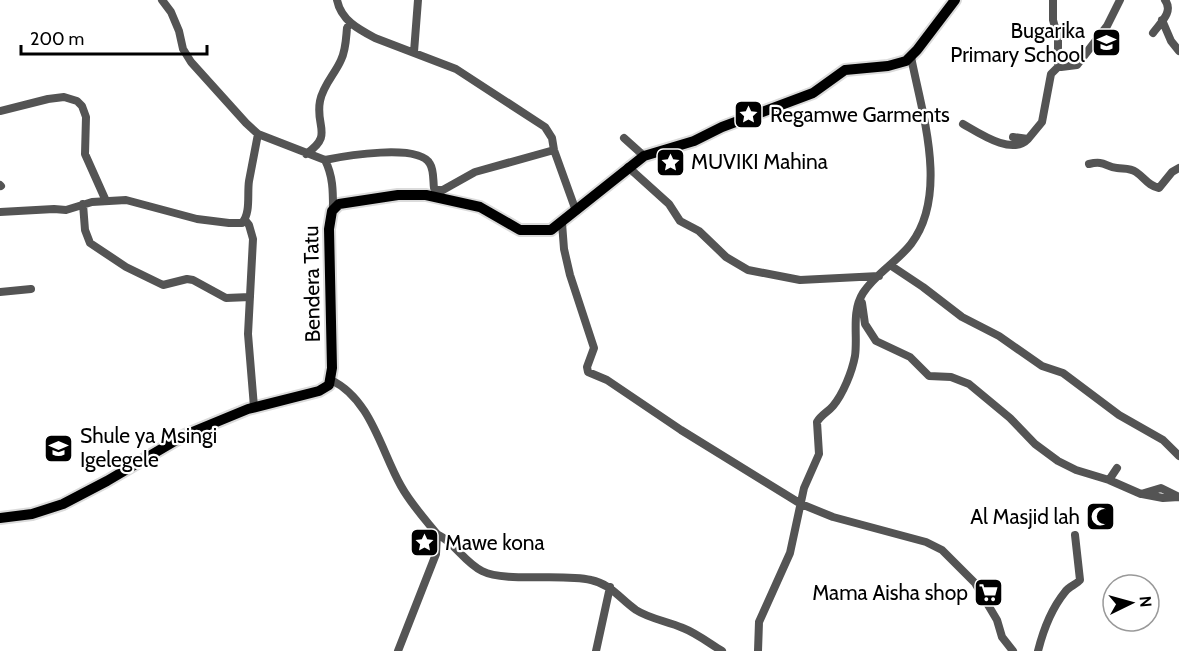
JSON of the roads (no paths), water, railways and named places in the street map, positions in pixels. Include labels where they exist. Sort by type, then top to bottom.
[{"type":"main road","points":[[911,57],[955,0]]},
{"type":"main road","name":"Bendera Tatu","points":[[332,380],[330,216],[333,208],[339,204],[398,195],[440,194],[480,207],[520,230],[551,230],[644,156],[694,141],[722,127],[816,92],[845,70],[888,66],[906,61],[911,57]]},
{"type":"main road","points":[[0,518],[32,514],[63,504],[185,435],[254,407],[319,391],[329,385],[332,380]]},
{"type":"street","points":[[162,0],[171,12],[183,49],[191,62],[258,134],[306,154],[325,160],[352,154],[396,152],[426,159],[430,164],[434,188],[440,194],[476,172],[554,150]]},
{"type":"street","points":[[337,0],[339,9],[350,23],[375,38],[456,69],[538,121],[548,130],[552,138],[554,150],[576,211]]},
{"type":"street","points":[[414,52],[418,0]]},
{"type":"street","points":[[963,124],[988,137],[1013,146],[1023,145],[1042,122],[1051,74],[1059,66],[1058,34],[1053,20],[1053,0]]},
{"type":"street","points":[[1059,66],[1077,65],[1107,26],[1120,0]]},
{"type":"street","points":[[1153,33],[1169,10],[1169,5],[1165,0]]},
{"type":"street","points":[[1162,20],[1171,41],[1179,51]]},
{"type":"street","points":[[306,154],[318,146],[321,137],[320,100],[341,60],[350,23]]},
{"type":"street","points":[[758,651],[759,622],[786,562],[804,488],[819,454],[817,422],[838,399],[855,357],[857,310],[862,294],[910,245],[920,230],[931,174],[927,135],[911,57]]},
{"type":"street","points":[[0,111],[48,99],[64,97],[77,101],[82,106],[86,117],[85,154],[106,201]]},
{"type":"street","points":[[254,407],[248,334],[253,239],[245,220],[258,134]]},
{"type":"street","points":[[1013,137],[1028,139]]},
{"type":"street","points":[[624,138],[644,156]]},
{"type":"street","points":[[325,160],[333,185],[333,208]]},
{"type":"street","points":[[1089,164],[1104,162],[1116,168],[1130,169],[1151,186],[1159,188],[1172,172],[1179,168]]},
{"type":"street","points":[[628,167],[669,204],[680,221],[699,231],[726,257],[748,270],[800,280],[879,276]]},
{"type":"street","points":[[0,212],[66,210],[83,204],[126,200],[197,219],[242,223],[245,220]]},
{"type":"street","points":[[83,204],[90,243],[134,272],[163,285],[187,279],[194,280],[226,298],[250,297]]},
{"type":"street","points":[[562,223],[564,249],[570,275],[594,348],[587,367],[588,372],[607,380],[681,430],[801,504],[833,517],[927,542],[942,550],[975,583],[997,620],[1002,637],[1013,651]]},
{"type":"street","points":[[890,266],[923,287],[962,317],[999,336],[1042,366],[1063,373],[1119,416],[1163,440],[1179,456]]},
{"type":"street","points":[[0,292],[31,290]]},
{"type":"street","points":[[862,294],[865,324],[876,341],[910,357],[929,376],[951,378],[969,384],[1011,418],[1035,444],[1058,461],[1141,494],[1163,498],[1179,497]]},
{"type":"street","points":[[332,380],[347,389],[365,412],[406,495],[436,534],[447,540],[471,564],[484,572],[524,577],[569,576],[598,582],[610,587],[637,610],[653,618],[685,628],[722,651]]},
{"type":"street","points":[[1109,480],[1117,468]]},
{"type":"street","points":[[398,651],[436,554],[436,534]]},
{"type":"street","points":[[1038,651],[1049,619],[1065,592],[1080,580],[1076,535]]},
{"type":"street","points":[[596,651],[610,587]]},
{"type":"street","points":[[1000,651],[1002,637]]},
{"type":"place","name":"Bugarika Primary School","points":[[1106,43]]},
{"type":"place","name":"Regamwe Garments","points":[[749,115]]},
{"type":"place","name":"MUVIKI Mahina","points":[[670,162]]},
{"type":"place","name":"Shule ya Msingi Igelegele","points":[[59,448]]},
{"type":"place","name":"Al Masjid lah","points":[[1101,517]]},
{"type":"place","name":"Mawe kona","points":[[424,543]]},
{"type":"place","name":"Mama Aisha shop","points":[[989,593]]}]
